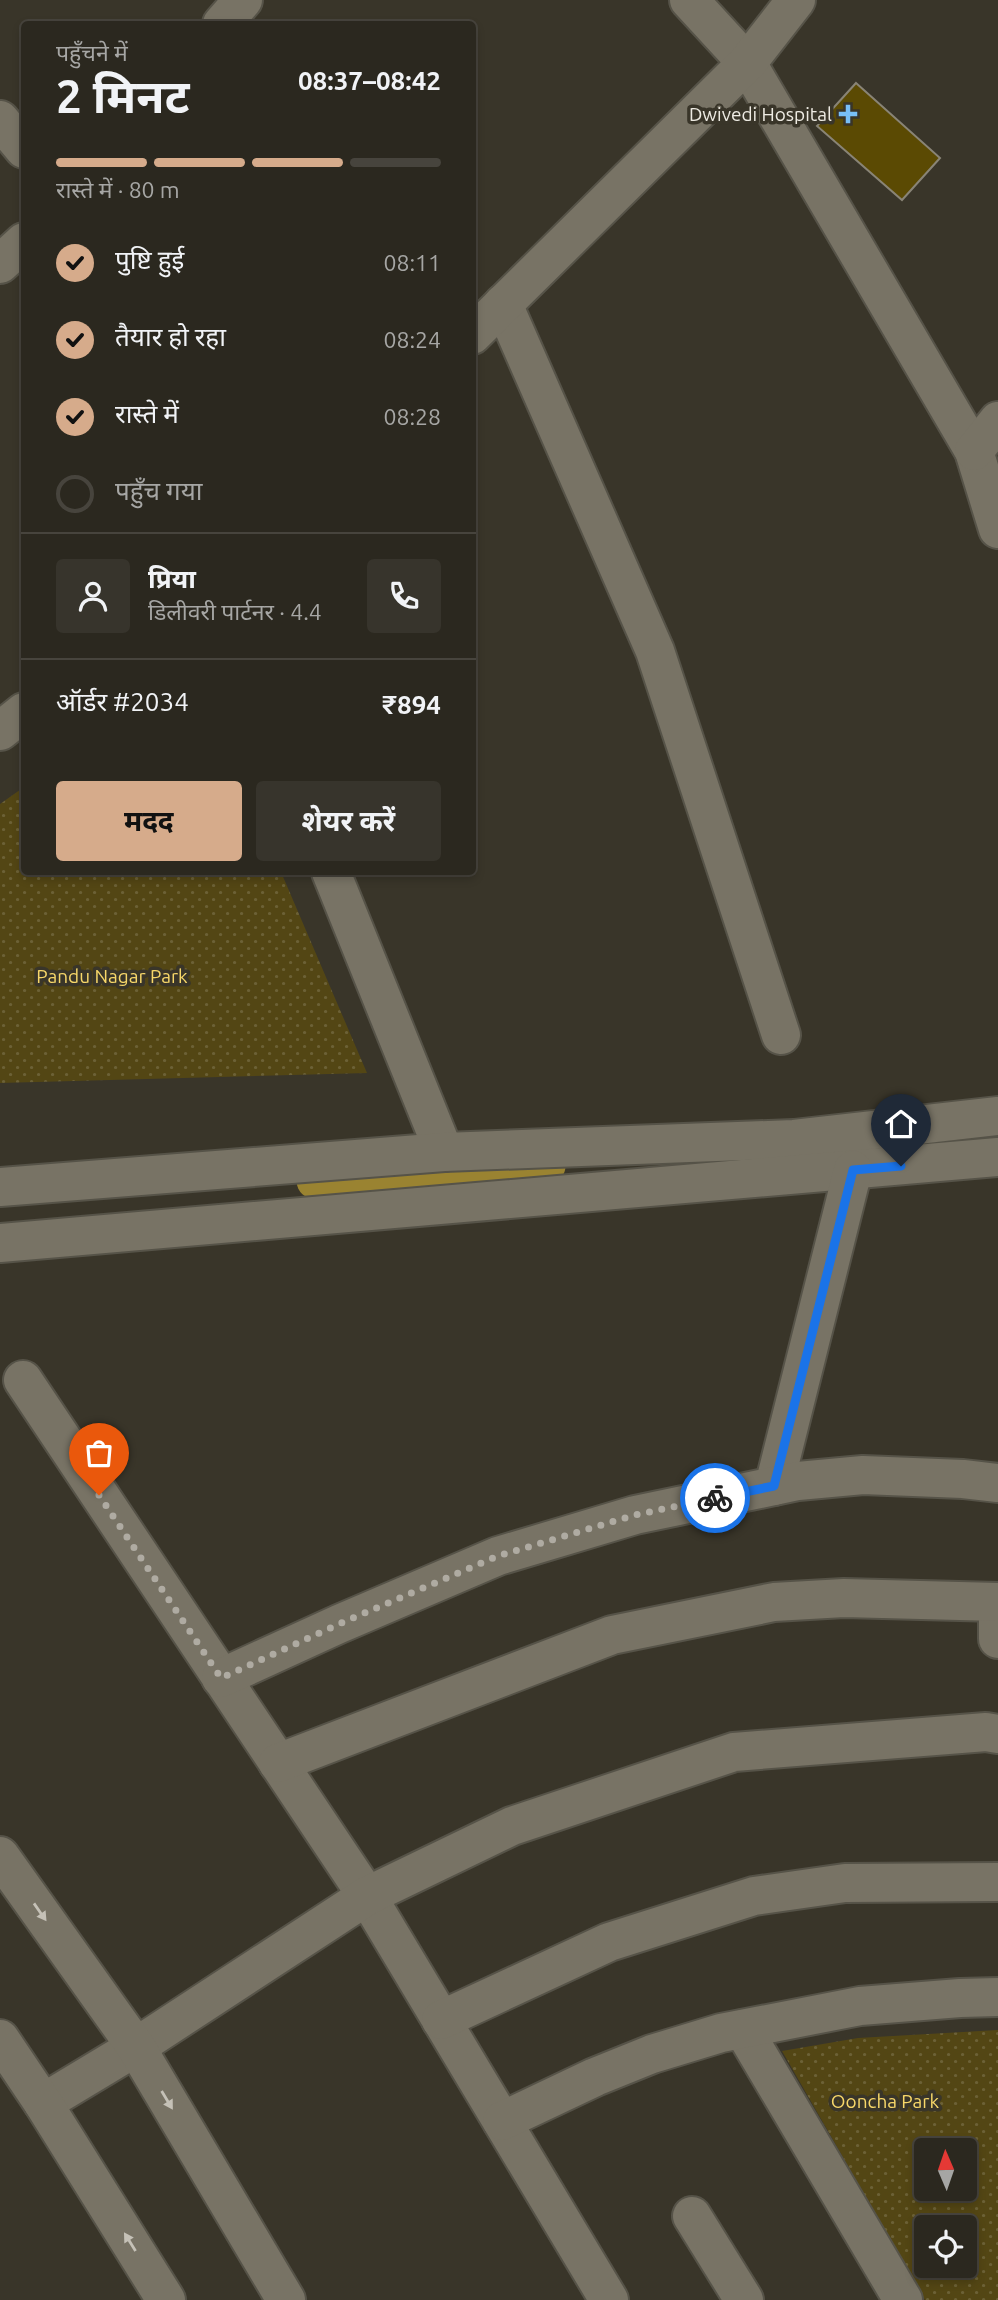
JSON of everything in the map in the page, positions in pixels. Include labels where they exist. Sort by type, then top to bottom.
[{"type":"street","points":[[225,21],[243,0]]},
{"type":"street","points":[[689,0],[747,63],[974,451],[998,529]]},
{"type":"street","points":[[476,331],[747,63],[796,0]]},
{"type":"street","points":[[0,120],[21,145]]},
{"type":"street","points":[[0,264],[21,245]]},
{"type":"street","points":[[503,304],[655,651],[781,1035]]},
{"type":"street","points":[[974,451],[998,421]]},
{"type":"street","points":[[0,731],[21,714]]},
{"type":"street","points":[[332,875],[444,1152]]},
{"type":"street","points":[[0,1187],[444,1152],[794,1139],[998,1116]]},
{"type":"street","points":[[0,1244],[998,1157]]},
{"type":"street","points":[[774,1486],[853,1170]]},
{"type":"street","points":[[23,1380],[367,1896],[609,2300]]},
{"type":"street","points":[[221,1678],[498,1556],[635,1515],[798,1481],[863,1475],[998,1483]]},
{"type":"street","points":[[278,1763],[612,1635],[774,1602],[844,1598],[998,1602]]},
{"type":"street","points":[[998,1620],[998,1639]]},
{"type":"street","points":[[43,2103],[136,2047],[367,1896],[512,1826],[734,1752],[986,1732],[998,1734]]},
{"type":"street","points":[[0,1856],[136,2047],[286,2300]]},
{"type":"street","points":[[441,2020],[609,1942],[754,1896],[845,1883],[998,1882]]},
{"type":"street","points":[[502,2121],[595,2077],[652,2054],[721,2033],[860,2006],[998,1997]]},
{"type":"street","points":[[743,2029],[903,2300]]},
{"type":"street","points":[[0,2039],[166,2300]]},
{"type":"street","points":[[692,2216],[744,2300]]},
{"type":"green space","name":"Pandu Nagar Park","points":[[21,789],[21,875],[282,875],[367,1073],[0,1083],[0,804]]},
{"type":"green space","name":"Ooncha Park","points":[[998,2030],[998,2300],[925,2300],[782,2051],[858,2038]]},
{"type":"building","points":[[856,83],[940,158],[902,200],[817,126]]},
{"type":"waterway","points":[[314,1181],[548,1166]]},
{"type":"way so far","points":[[99,1495],[221,1678],[498,1556],[635,1515],[715,1498]]},
{"type":"place","name":"Dwivedi Hospital","points":[[848,114]]},
{"type":"route","points":[[715,1498],[774,1486],[853,1170],[901,1166]]}]
